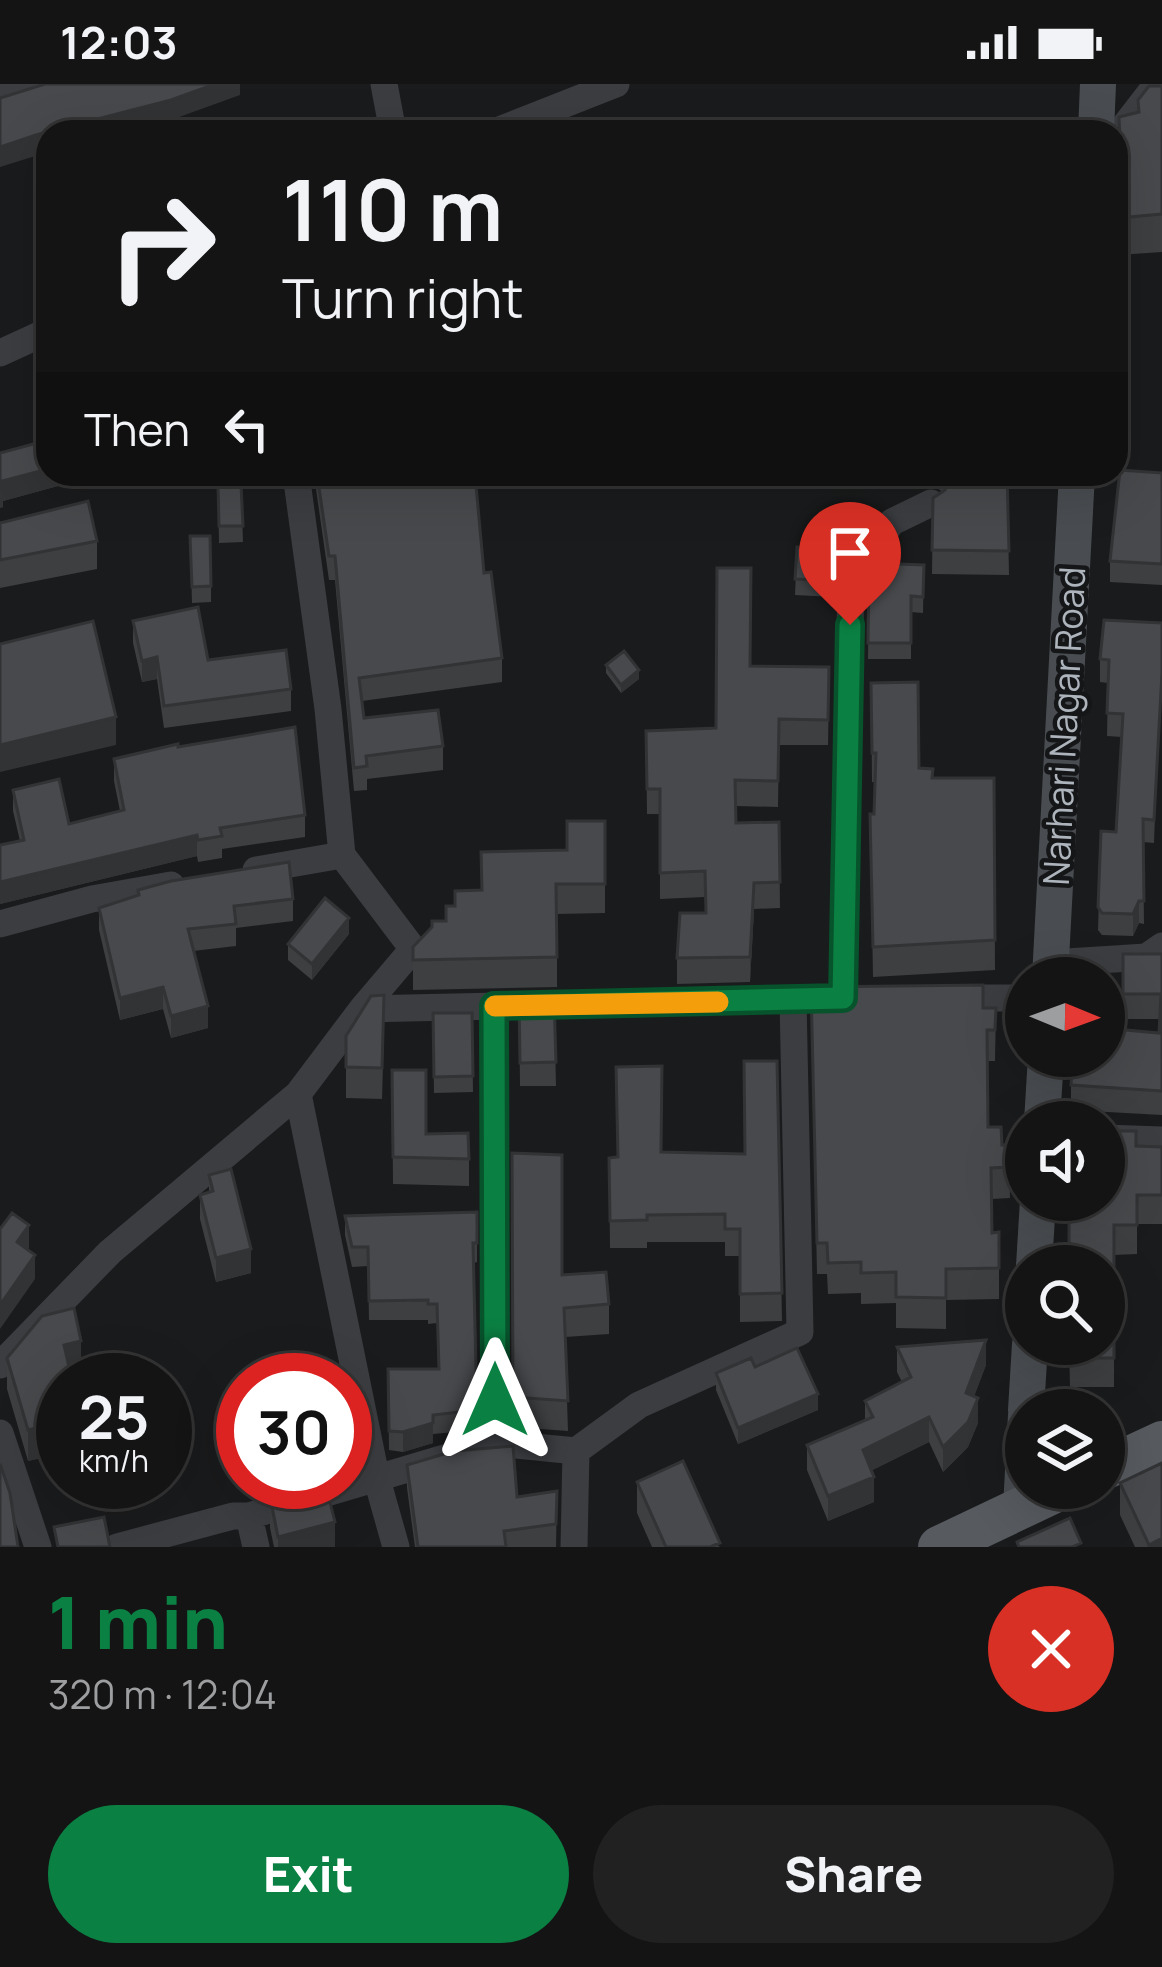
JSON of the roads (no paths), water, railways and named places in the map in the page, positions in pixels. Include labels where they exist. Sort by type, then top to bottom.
[{"type":"main road","points":[[1125,1459],[1162,1442]]},
{"type":"main road","points":[[939,1547],[1001,1526],[1029,1509]]},
{"type":"street","points":[[0,92],[29,84]]},
{"type":"street","points":[[384,84],[391,120]]},
{"type":"street","points":[[524,120],[616,84]]},
{"type":"street","points":[[1096,120],[1098,84]]},
{"type":"street","points":[[1128,121],[1157,84]]},
{"type":"street","points":[[0,353],[36,336]]},
{"type":"street","points":[[0,1365],[110,1252],[298,1094],[412,949],[342,855],[298,486]]},
{"type":"street","name":"Narhari Nagar Road","points":[[1051,957],[1076,486]]},
{"type":"street","points":[[843,998],[851,578],[892,522],[931,503]]},
{"type":"street","points":[[0,924],[92,899],[342,855]]},
{"type":"street","points":[[1125,960],[1146,957],[1162,946]]},
{"type":"street","points":[[362,1010],[885,998]]},
{"type":"street","points":[[926,998],[1005,998]]},
{"type":"street","points":[[117,1547],[233,1516],[249,1516],[495,1443],[576,1451],[639,1405],[800,1332],[793,1000]]},
{"type":"street","points":[[494,1006],[495,1443]]},
{"type":"street","points":[[298,1094],[376,1477],[396,1547]]},
{"type":"street","points":[[1125,1139],[1162,1140]]},
{"type":"street","points":[[0,1433],[38,1547]]},
{"type":"street","points":[[574,1547],[576,1451]]},
{"type":"street","points":[[249,1516],[256,1547]]}]
